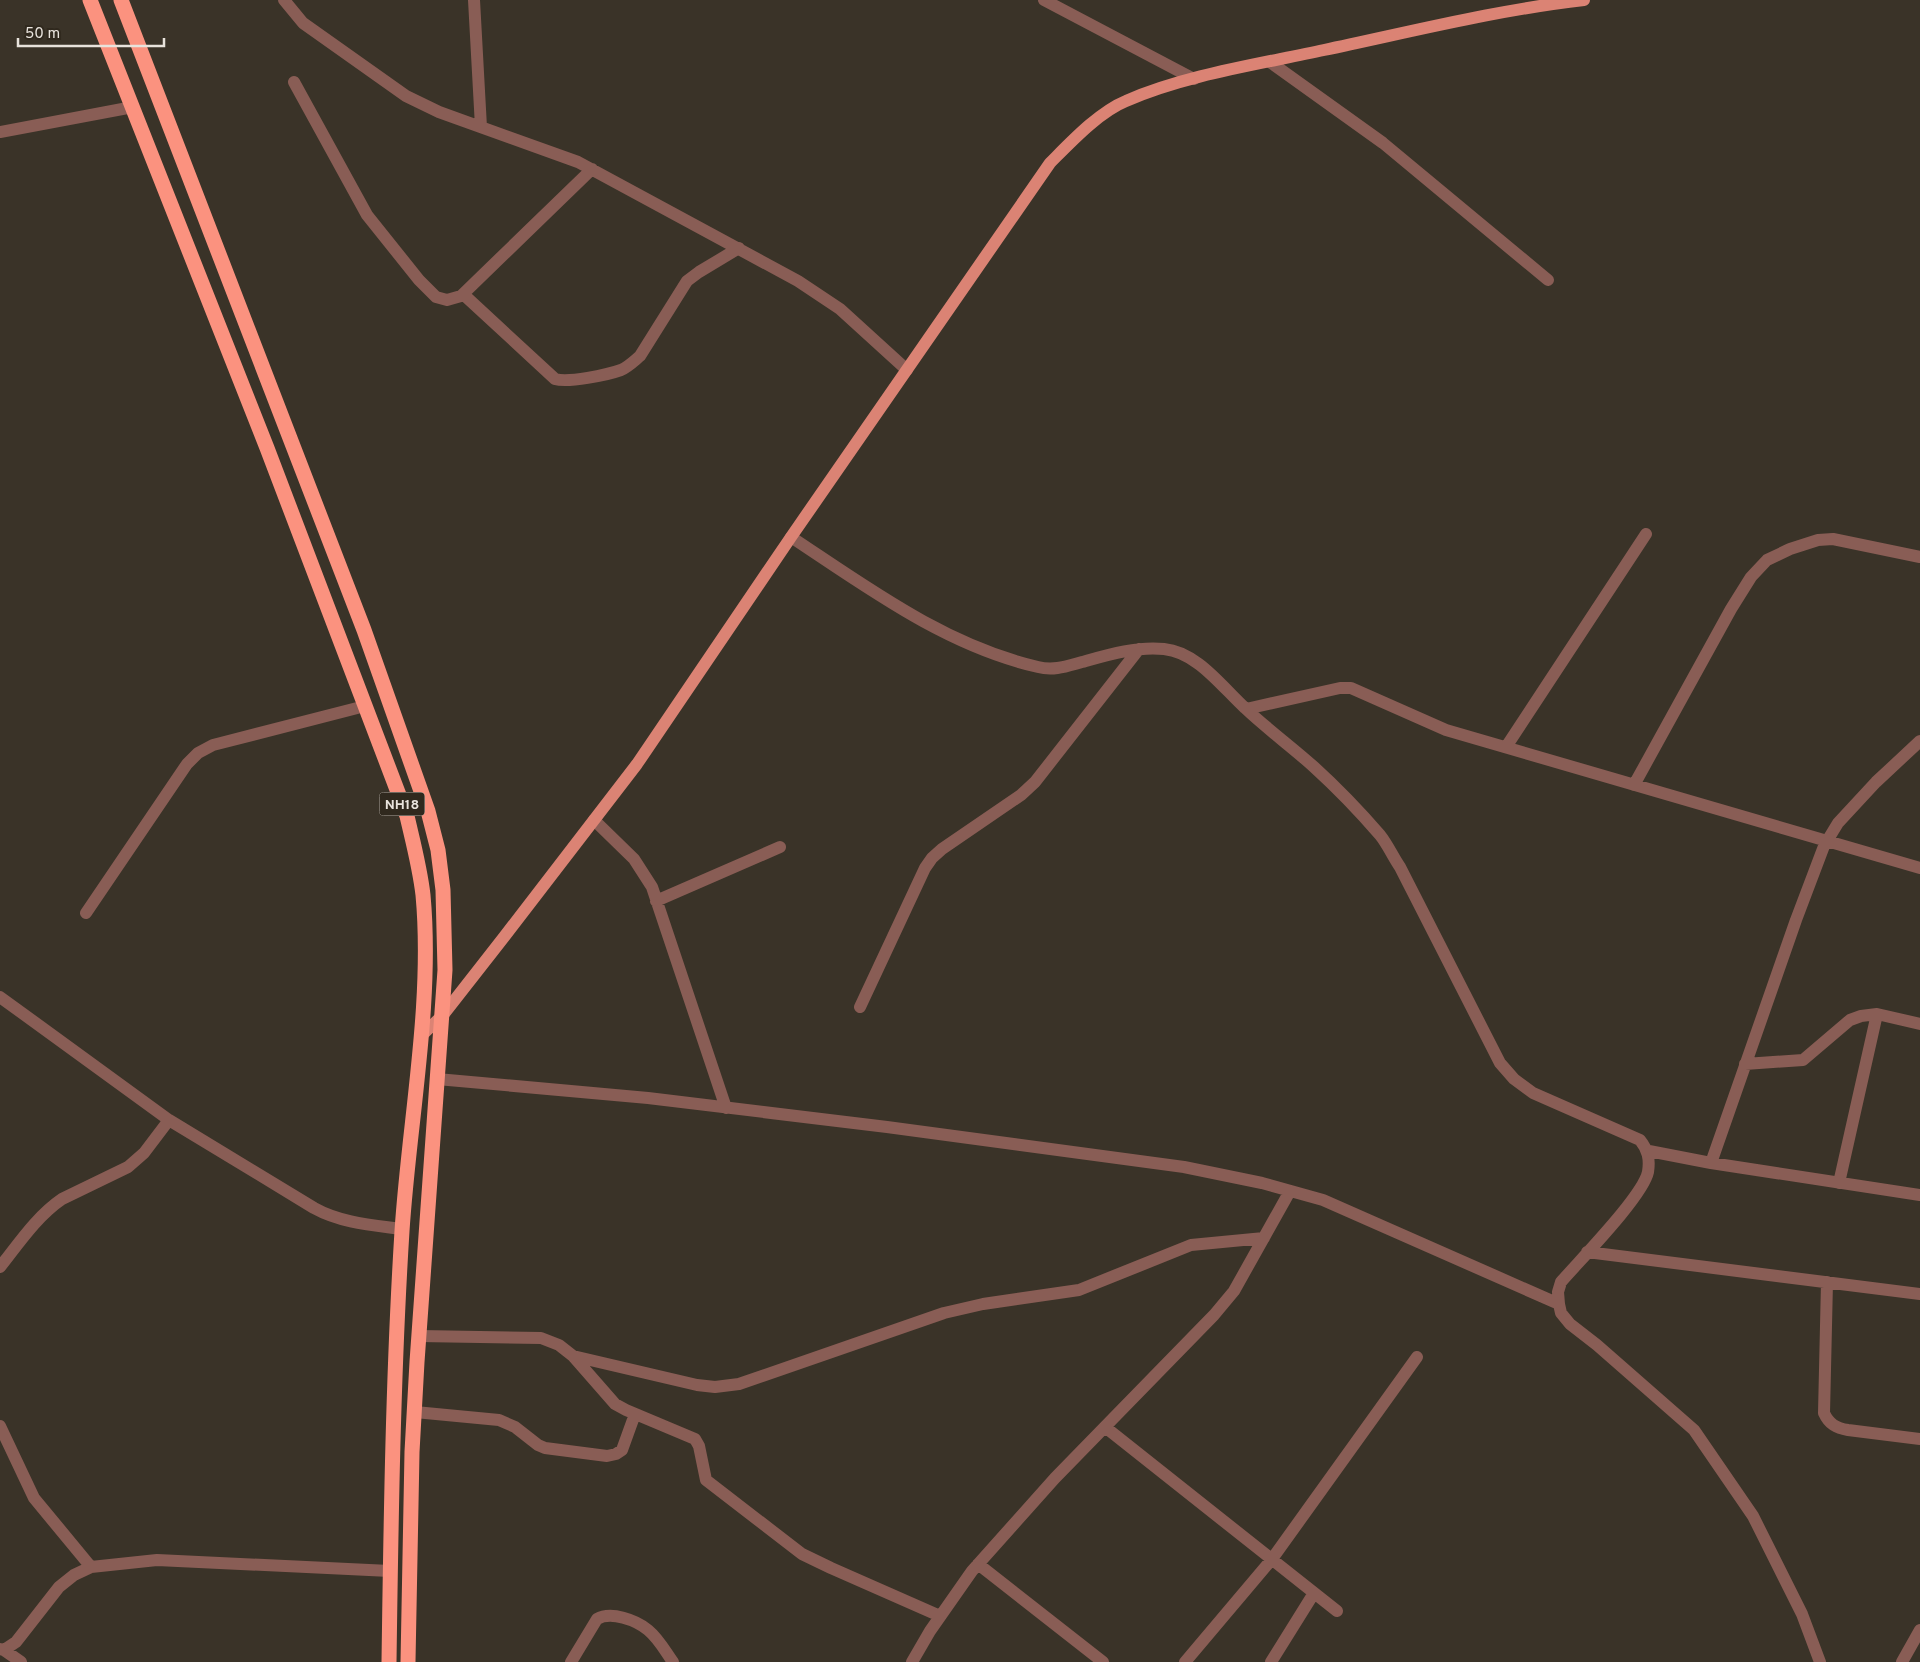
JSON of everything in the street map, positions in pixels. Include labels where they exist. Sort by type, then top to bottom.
[{"type":"highway","name":"NH18","points":[[90,0],[278,475],[407,816],[417,859],[423,895],[425,937],[420,1037],[402,1229],[397,1336],[389,1662]]},
{"type":"highway","name":"NH18","points":[[121,0],[364,630],[428,810],[438,850],[443,890],[445,970],[414,1412],[408,1662]]},
{"type":"main road","points":[[420,1037],[442,1015],[638,764],[791,537],[1050,163],[1088,126],[1124,101],[1168,86],[1490,15],[1584,0]]},
{"type":"street","points":[[284,0],[303,23],[406,96],[439,112],[578,162],[798,281],[840,309],[907,370]]},
{"type":"street","points":[[474,0],[481,127]]},
{"type":"street","points":[[1044,0],[1194,80]]},
{"type":"street","points":[[1270,62],[1383,143],[1548,280]]},
{"type":"street","points":[[294,82],[368,215],[418,280],[442,299],[454,299],[463,294],[592,169]]},
{"type":"street","points":[[0,132],[133,107]]},
{"type":"street","points":[[463,294],[555,379],[571,381],[621,370],[631,365],[640,356],[687,281],[739,248]]},
{"type":"street","points":[[1506,747],[1646,534]]},
{"type":"street","points":[[791,537],[874,593],[966,644],[998,656],[1040,668],[1062,669],[1082,662],[1139,649],[1165,649],[1180,654],[1197,664],[1315,768],[1381,837],[1400,868],[1500,1063],[1514,1079],[1533,1093],[1640,1140],[1648,1151],[1648,1173],[1637,1194],[1561,1282],[1558,1292],[1561,1312],[1570,1324],[1597,1345],[1694,1430],[1753,1516],[1802,1614],[1820,1662]]},
{"type":"street","points":[[1634,785],[1731,609],[1752,577],[1767,560],[1790,549],[1818,540],[1833,539],[1920,557]]},
{"type":"street","points":[[860,1007],[925,868],[932,858],[1020,795],[1034,782],[1139,649]]},
{"type":"street","points":[[1246,709],[1340,688],[1351,688],[1435,726],[1920,868]]},
{"type":"street","points":[[86,913],[187,764],[198,753],[213,745],[365,706]]},
{"type":"street","points":[[1711,1163],[1796,920],[1827,841],[1838,823],[1920,741]]},
{"type":"street","points":[[594,820],[634,859],[652,887],[726,1108]]},
{"type":"street","points":[[656,901],[780,847]]},
{"type":"street","points":[[0,997],[169,1120],[328,1216],[345,1221],[402,1229]]},
{"type":"street","points":[[1745,1064],[1803,1060],[1850,1020],[1861,1016],[1877,1014],[1920,1024]]},
{"type":"street","points":[[1839,1182],[1877,1014]]},
{"type":"street","points":[[437,1080],[648,1098],[887,1127],[1184,1167],[1262,1183],[1323,1200],[1559,1304]]},
{"type":"street","points":[[0,1267],[43,1214],[52,1206],[62,1199],[128,1167],[144,1153],[169,1120]]},
{"type":"street","points":[[1648,1151],[1711,1163],[1920,1195]]},
{"type":"street","points":[[912,1662],[940,1616],[978,1564],[1054,1478],[1214,1315],[1234,1292],[1290,1191]]},
{"type":"street","points":[[573,1356],[697,1385],[715,1387],[739,1384],[944,1313],[983,1304],[1079,1290],[1191,1245],[1264,1238]]},
{"type":"street","points":[[1587,1252],[1920,1294]]},
{"type":"street","points":[[1827,1282],[1824,1413],[1827,1419],[1837,1428],[1920,1439]]},
{"type":"street","points":[[419,1336],[541,1338],[559,1345],[573,1356],[615,1404],[695,1438],[699,1446],[706,1480],[802,1554],[940,1616]]},
{"type":"street","points":[[1185,1662],[1272,1559],[1416,1357]]},
{"type":"street","points":[[414,1412],[499,1420],[515,1427],[538,1445],[545,1448],[607,1456],[622,1450],[635,1414]]},
{"type":"street","points":[[0,1426],[34,1498],[90,1567]]},
{"type":"street","points":[[1105,1427],[1337,1611]]},
{"type":"street","points":[[21,1662],[2,1650],[16,1642],[59,1587],[74,1575],[90,1567],[158,1560],[390,1571]]},
{"type":"street","points":[[978,1564],[1103,1662]]},
{"type":"street","points":[[1271,1662],[1314,1593]]},
{"type":"street","points":[[571,1662],[596,1619],[612,1615],[648,1630],[673,1662]]},
{"type":"street","points":[[1902,1662],[1920,1630]]}]
